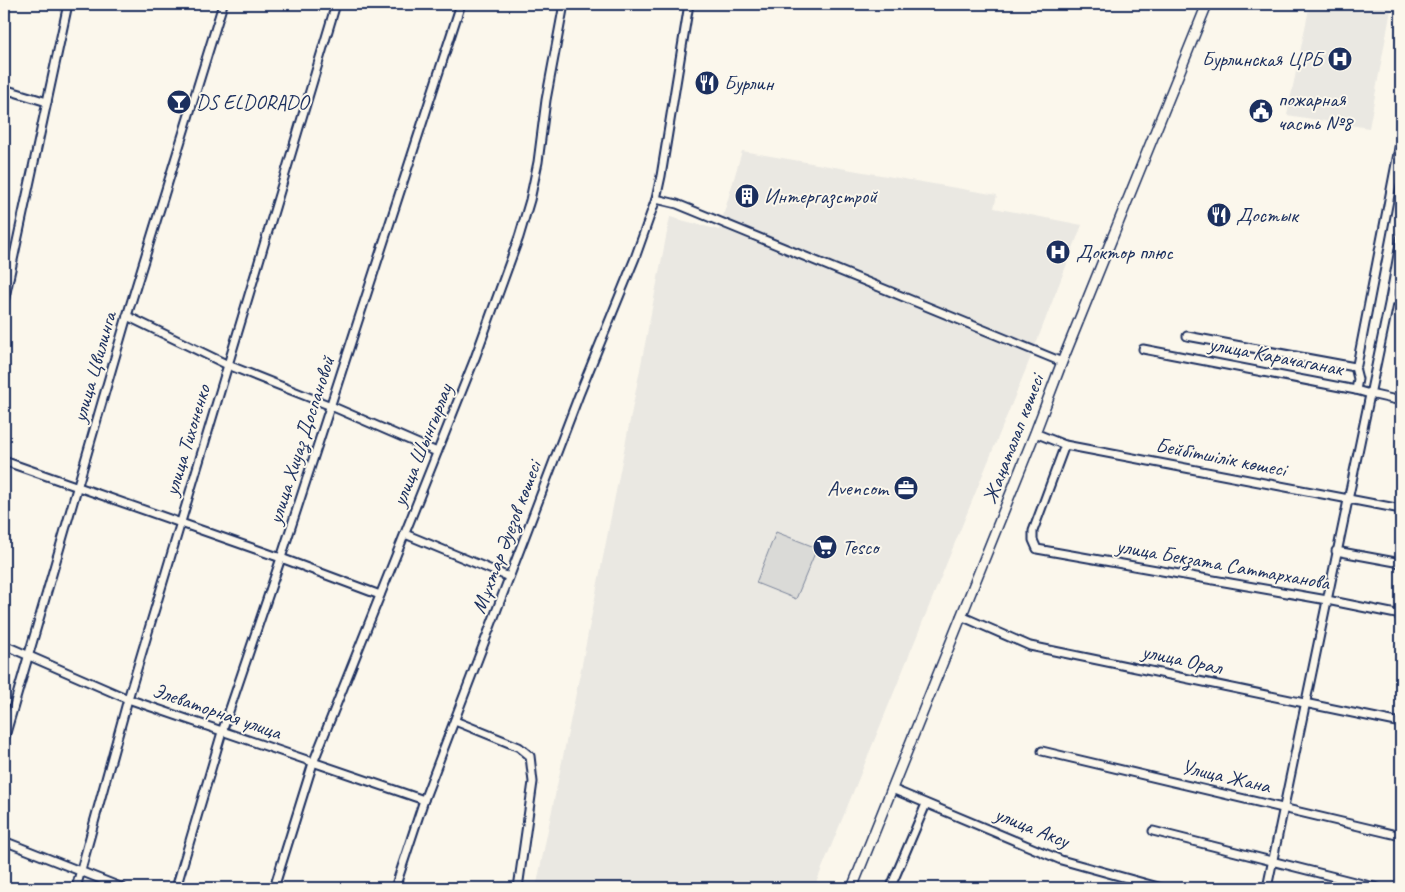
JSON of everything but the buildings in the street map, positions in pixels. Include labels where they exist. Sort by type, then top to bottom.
[{"type":"main road","name":"Жаңаталап көшесі","points":[[852,888],[1207,4]]},
{"type":"street","points":[[4,302],[6,276],[68,4]]},
{"type":"street","name":"улица Цвилинга","points":[[4,740],[127,316],[222,4]]},
{"type":"street","name":"улица Тихоненко","points":[[76,888],[128,699],[336,4]]},
{"type":"street","name":"улица Хиуаз Доспановой","points":[[176,888],[222,732],[331,406],[461,4]]},
{"type":"street","name":"улица Шынгырлау","points":[[274,888],[313,762],[476,358],[519,238],[538,162],[546,100],[564,4]]},
{"type":"street","name":"Мұхтар Әуезов көшесі","points":[[395,888],[424,800],[579,395],[616,307],[656,199],[689,4]]},
{"type":"street","points":[[4,89],[47,102]]},
{"type":"street","points":[[1356,390],[1358,379],[1355,368],[1401,138]]},
{"type":"street","points":[[656,199],[677,204],[1062,362]]},
{"type":"street","points":[[1267,888],[1390,299],[1401,238]]},
{"type":"street","points":[[1390,299],[1401,301]]},
{"type":"street","points":[[127,316],[228,365],[331,406],[437,452]]},
{"type":"street","points":[[1187,336],[1355,368]]},
{"type":"street","name":"улица Карачаганак","points":[[1143,348],[1356,390],[1401,401]]},
{"type":"street","name":"Бейбітшілік көшесі","points":[[1035,433],[1064,445],[1401,509]]},
{"type":"street","name":"улица Бекзата Саттарханова","points":[[1064,445],[1033,531],[1037,549],[1327,600],[1401,615]]},
{"type":"street","points":[[4,461],[281,558],[380,595]]},
{"type":"street","points":[[405,534],[509,577]]},
{"type":"street","points":[[1336,551],[1401,563]]},
{"type":"street","name":"улица Орал","points":[[961,616],[1030,646],[1401,723]]},
{"type":"street","name":"Элеваторная улица","points":[[4,645],[128,699],[424,800]]},
{"type":"street","points":[[455,721],[519,746],[530,756],[533,782],[518,888]]},
{"type":"street","name":"Улица Жана","points":[[1042,751],[1401,836]]},
{"type":"street","name":"улица Аксу","points":[[892,789],[1013,838],[1061,860],[1162,888]]},
{"type":"street","points":[[894,888],[892,884],[926,804]]},
{"type":"street","points":[[1153,831],[1378,888]]},
{"type":"street","points":[[4,841],[123,888]]},
{"type":"shaded area","name":"Бурлинская ЦРБ","points":[[1310,4],[1392,4],[1369,128],[1287,115]]},
{"type":"shaded area","points":[[742,151],[997,195],[994,208],[1082,225],[1030,359],[814,888],[536,888],[670,217],[719,230]]},
{"type":"shaded area","points":[[776,532],[817,548],[796,599],[756,583]]},
{"type":"place","name":"Бурлинская ЦРБ","points":[[1340,59]]},
{"type":"place","name":"Бурлин","points":[[707,83]]},
{"type":"place","name":"DS ELDORADO","points":[[179,102]]},
{"type":"place","name":"пожарная часть №8","points":[[1261,111]]},
{"type":"place","name":"Интергазстрой","points":[[747,196]]},
{"type":"place","name":"Достык","points":[[1219,215]]},
{"type":"place","name":"Доктор плюс","points":[[1058,252]]},
{"type":"place","name":"Avencom","points":[[906,488]]},
{"type":"place","name":"Tesco","points":[[825,547]]}]
